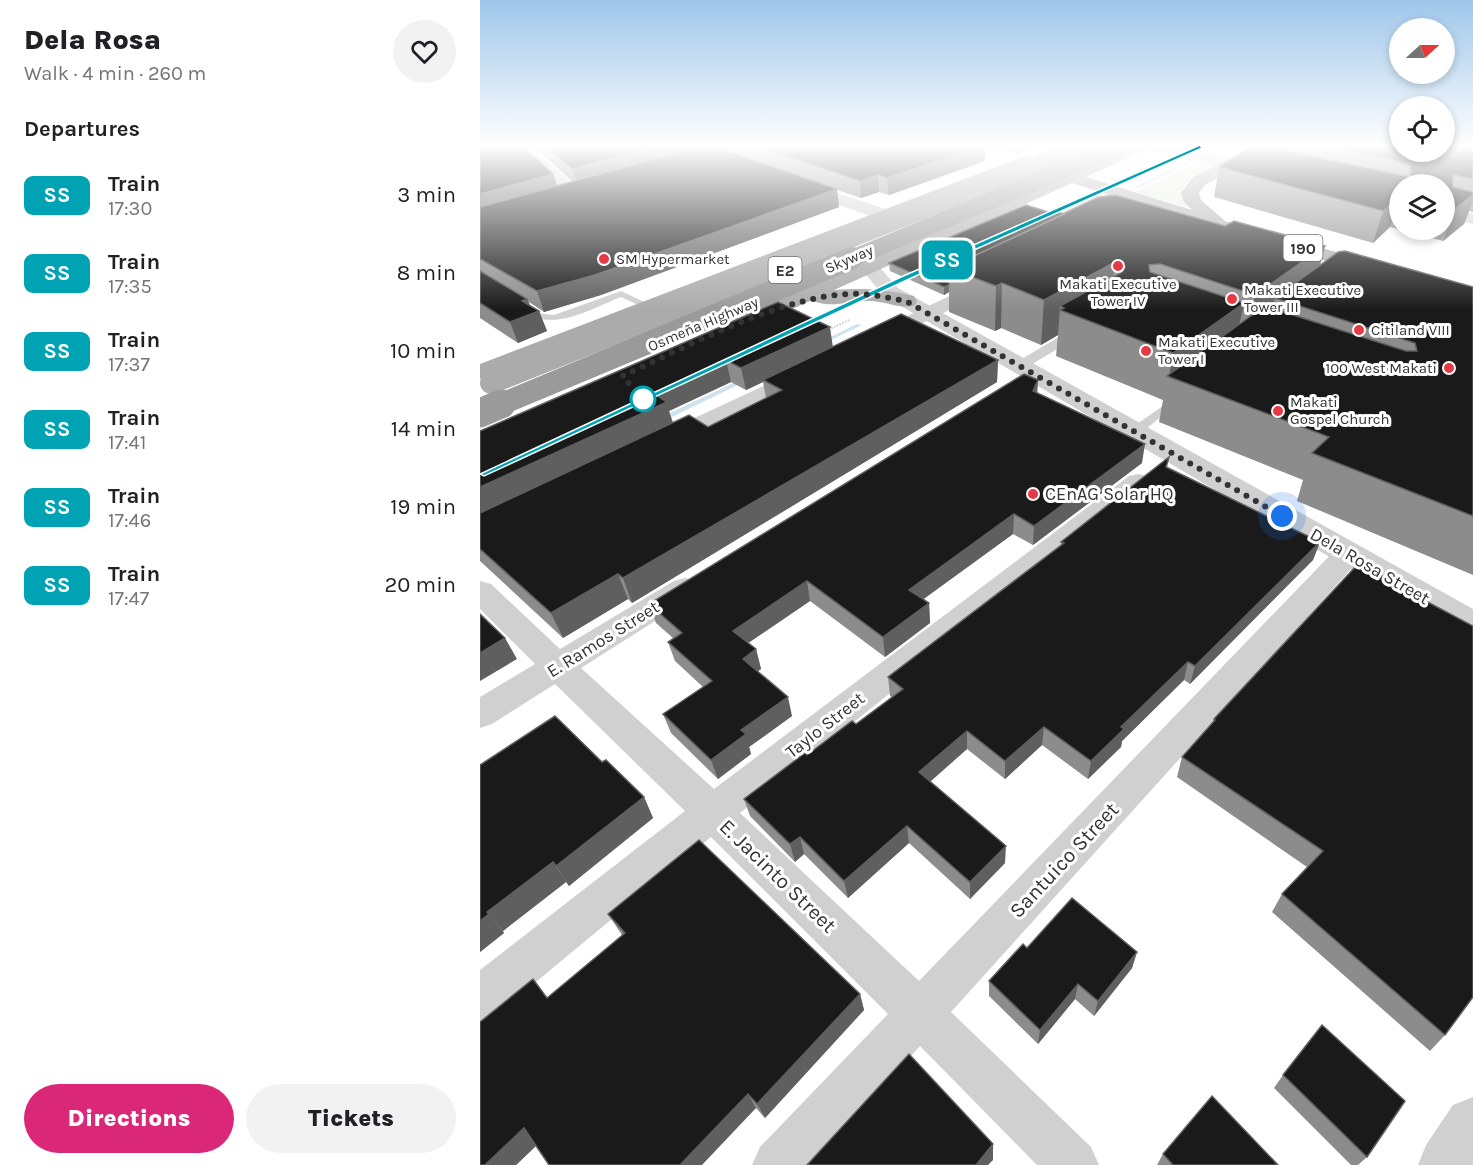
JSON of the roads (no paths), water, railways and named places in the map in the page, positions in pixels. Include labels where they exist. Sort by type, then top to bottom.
[{"type":"highway","name":"Skyway","points":[[483,384],[951,201]]},
{"type":"highway","name":"Skyway","points":[[480,415],[989,201]]},
{"type":"main road","name":"Osmeña Highway","points":[[483,384],[648,306],[909,201]]},
{"type":"main road","name":"Osmeña Highway","points":[[483,384],[944,201]]},
{"type":"main road","name":"Osmeña Highway","points":[[480,415],[995,201]]},
{"type":"main road","name":"Osmeña Highway","points":[[544,411],[1004,207],[1031,201]]},
{"type":"main road","name":"190","points":[[1080,201],[1371,288]]},
{"type":"main road","name":"190","points":[[1145,201],[1220,225],[1396,274]]},
{"type":"main road","points":[[1193,201],[1220,225]]},
{"type":"main road","points":[[753,318],[809,300],[831,296],[870,294],[917,307]]},
{"type":"street","points":[[846,201],[882,214]]},
{"type":"street","points":[[1455,215],[1473,219]]},
{"type":"street","name":"Dela Rosa Street","points":[[869,267],[886,287],[1020,376],[1134,432],[1473,625]]},
{"type":"street","points":[[861,346],[917,307],[999,278]]},
{"type":"street","points":[[1020,376],[1101,317]]},
{"type":"street","points":[[650,448],[819,366]]},
{"type":"street","name":"Taylo Street","points":[[480,999],[712,813],[1173,454]]},
{"type":"street","name":"Santuico Street","points":[[778,1165],[1348,554]]},
{"type":"street","name":"E. Ramos Street","points":[[480,714],[707,574]]},
{"type":"street","name":"E. Jacinto Street","points":[[480,591],[556,668],[712,813],[920,1013],[1073,1165]]},
{"type":"street","points":[[1446,1165],[1473,1125]]},
{"type":"lane","points":[[515,301],[541,318],[548,318],[621,294],[648,306]]},
{"type":"lane","points":[[1134,432],[1186,392]]},
{"type":"waterway","points":[[821,343],[859,325]]},
{"type":"waterway","points":[[661,419],[746,379]]},
{"type":"train","name":"SS","points":[[480,474],[904,279],[1080,201]]},
{"type":"place","name":"SM Hypermarket","points":[[604,259]]},
{"type":"place","name":"Makati Executive Tower IV","points":[[1118,266]]},
{"type":"place","name":"Makati Executive Tower III","points":[[1232,299]]},
{"type":"place","name":"Citiland VIII","points":[[1359,330]]},
{"type":"place","name":"Makati Executive Tower I","points":[[1146,351]]},
{"type":"place","name":"100 West Makati","points":[[1449,368]]},
{"type":"place","name":"Makati Gospel Church","points":[[1278,411]]},
{"type":"place","name":"CEnAG Solar HQ","points":[[1033,494]]}]
